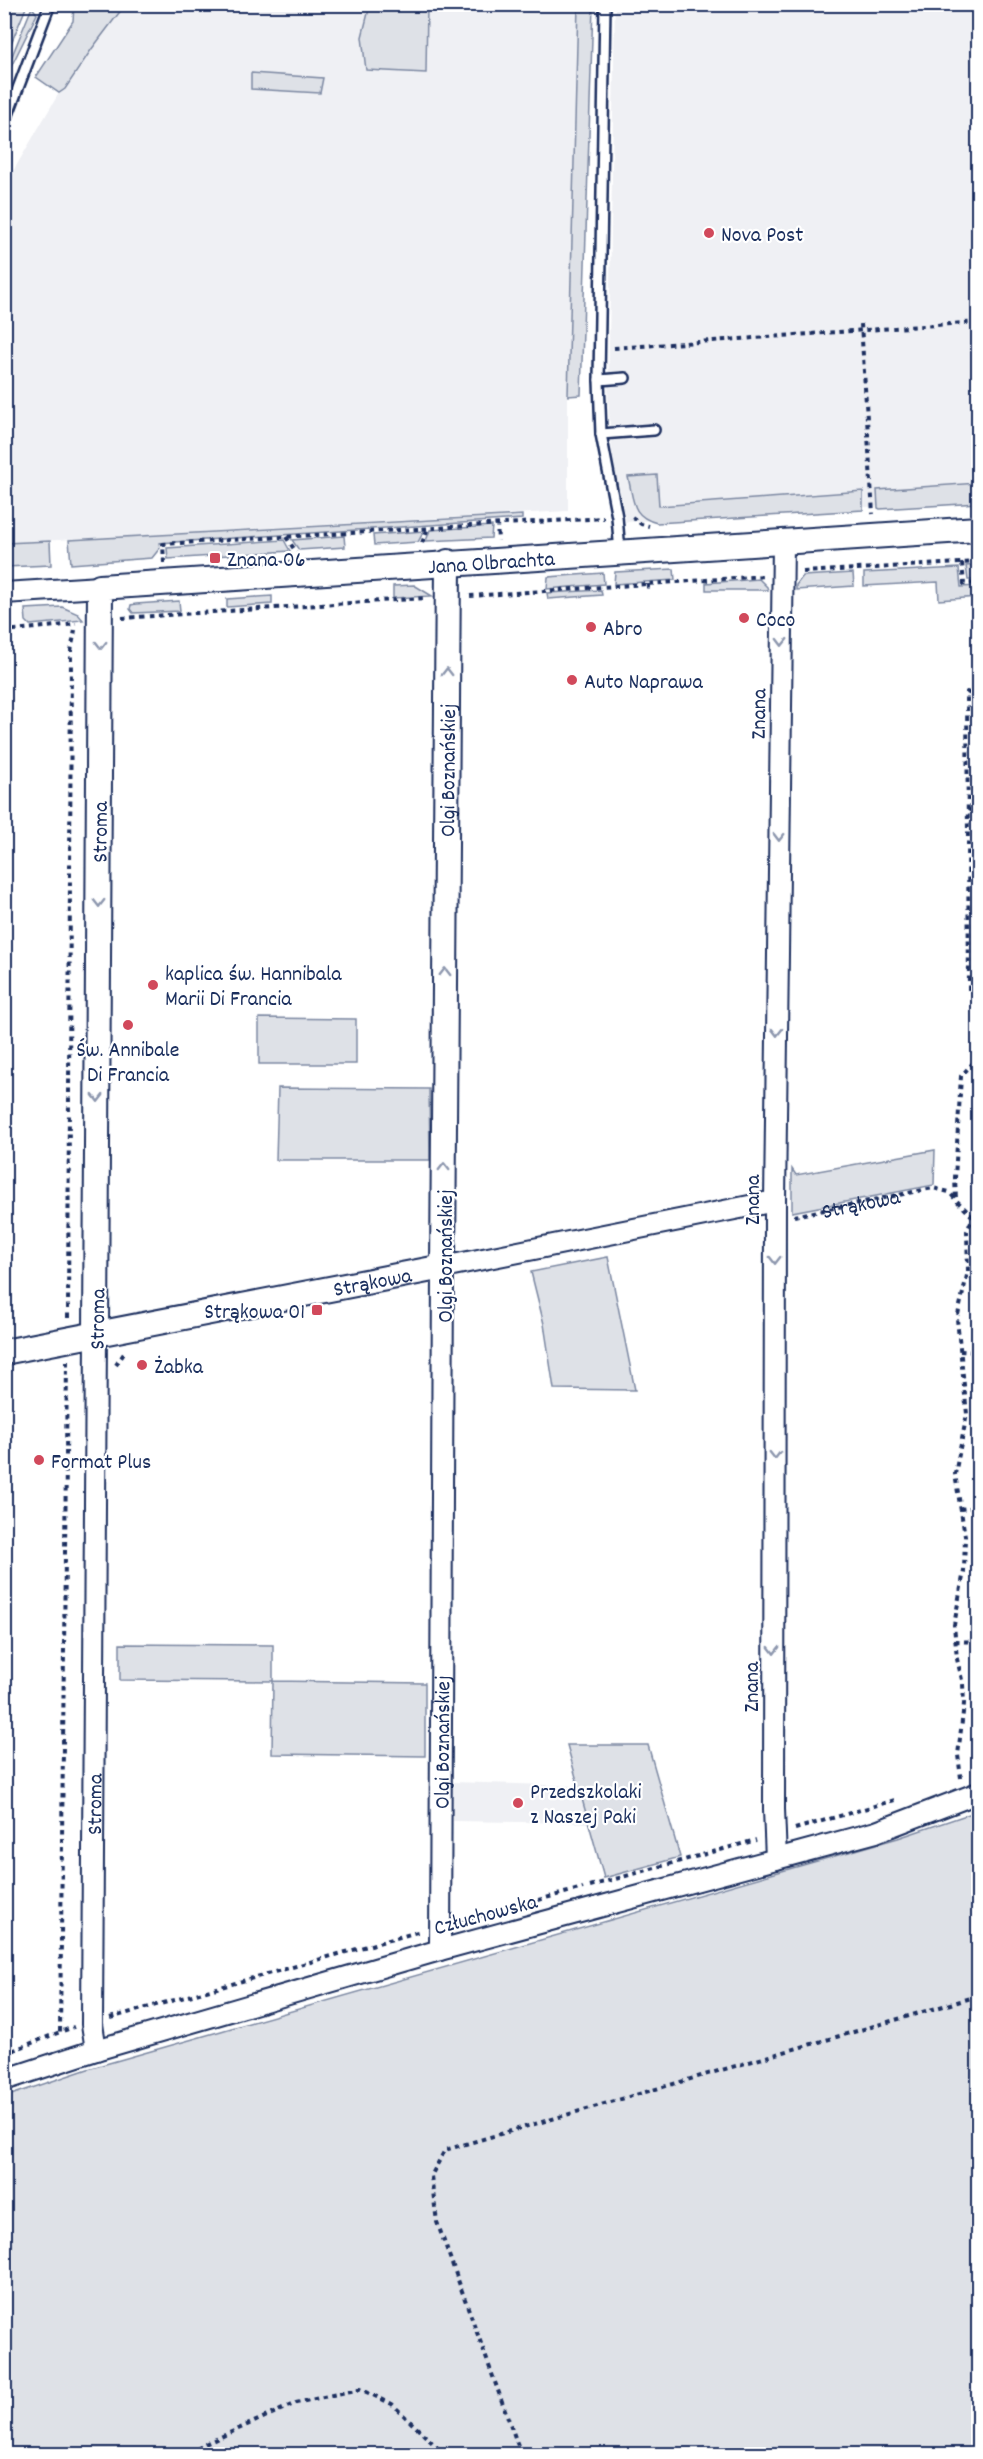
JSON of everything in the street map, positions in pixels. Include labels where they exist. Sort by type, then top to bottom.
[{"type":"street","name":"Jana Olbrachta","points":[[4,593],[448,562],[978,529]]},
{"type":"street","name":"Znana","points":[[777,1859],[775,1835],[775,1201],[783,542]]},
{"type":"street","name":"Olgi Boznańskiej","points":[[440,1950],[448,562]]},
{"type":"street","name":"Stroma","points":[[96,2050],[92,2024],[100,587]]},
{"type":"street","name":"Strąkowa","points":[[4,1352],[443,1268],[775,1201]]},
{"type":"street","name":"Człuchowska","points":[[4,2080],[96,2050],[440,1950],[876,1832],[974,1785]]},
{"type":"lane","points":[[4,125],[50,4]]},
{"type":"lane","points":[[605,4],[598,349],[601,434],[617,517],[620,552]]},
{"type":"lane","points":[[599,380],[625,378]]},
{"type":"lane","points":[[601,434],[654,430]]},
{"type":"path","points":[[598,349],[978,322]]},
{"type":"path","points":[[861,324],[873,515],[884,514]]},
{"type":"path","points":[[164,563],[163,544],[617,517],[634,517],[641,524],[657,528]]},
{"type":"path","points":[[497,523],[498,544]]},
{"type":"path","points":[[420,546],[428,528]]},
{"type":"path","points":[[286,537],[297,554]]},
{"type":"path","points":[[796,574],[978,562]]},
{"type":"path","points":[[962,563],[964,584],[978,583]]},
{"type":"path","points":[[462,597],[770,576]]},
{"type":"path","points":[[648,584],[648,592]]},
{"type":"path","points":[[500,586],[501,594]]},
{"type":"path","points":[[479,596],[479,604]]},
{"type":"path","points":[[114,620],[432,599]]},
{"type":"path","points":[[60,2032],[67,1357],[60,1352],[55,1329],[63,1326],[68,1320],[71,663],[76,624]]},
{"type":"path","points":[[4,631],[84,624]]},
{"type":"path","points":[[978,698],[968,692],[969,990],[978,994]]},
{"type":"path","points":[[968,809],[978,814]]},
{"type":"path","points":[[973,1217],[956,1200],[955,1178],[961,1076],[972,1064],[978,1063]]},
{"type":"path","name":"Strąkowa","points":[[788,1218],[933,1188],[949,1192],[956,1200]]},
{"type":"path","points":[[974,1785],[961,1781],[958,1755],[964,1704],[955,1641],[957,1603],[964,1571],[965,1536],[955,1474],[967,1414],[957,1319],[968,1271],[967,1231],[973,1217],[978,1213]]},
{"type":"path","points":[[68,1300],[96,1301]]},
{"type":"path","points":[[67,1366],[117,1365],[129,1344]]},
{"type":"path","points":[[960,1351],[978,1352]]},
{"type":"path","points":[[960,1509],[978,1507]]},
{"type":"path","points":[[955,1641],[978,1642]]},
{"type":"path","points":[[4,2054],[60,2032],[904,1798]]},
{"type":"path","points":[[521,2454],[437,2222],[431,2176],[445,2150],[978,1996]]},
{"type":"path","points":[[190,2454],[205,2444],[296,2403],[360,2389],[392,2404],[444,2454]]},
{"type":"shaded area","points":[[4,5],[27,5],[5,58]]},
{"type":"shaded area","points":[[74,5],[578,5],[568,396],[568,511],[5,543],[5,185],[59,93],[36,77],[73,21]]},
{"type":"shaded area","points":[[74,5],[125,5],[65,89],[59,93],[36,77],[73,21]]},
{"type":"shaded area","points":[[370,5],[427,5],[426,73],[366,70],[362,37]]},
{"type":"shaded area","points":[[578,5],[593,5],[581,395],[568,396]]},
{"type":"shaded area","points":[[615,5],[978,5],[978,500],[626,522],[613,464],[608,401]]},
{"type":"shaded area","points":[[32,7],[37,14],[5,79],[5,73]]},
{"type":"shaded area","points":[[251,73],[323,78],[320,93],[251,89]]},
{"type":"shaded area","points":[[657,475],[659,506],[863,491],[863,510],[657,523],[638,512],[628,477]]},
{"type":"shaded area","points":[[978,483],[978,503],[878,508],[877,490]]},
{"type":"shaded area","points":[[522,515],[522,519],[159,543],[160,548],[152,558],[71,564],[69,540]]},
{"type":"shaded area","points":[[492,526],[491,538],[426,541],[430,530]]},
{"type":"shaded area","points":[[424,531],[418,542],[374,545],[373,535]]},
{"type":"shaded area","points":[[344,536],[345,547],[299,550],[292,540]]},
{"type":"shaded area","points":[[284,540],[290,551],[168,559],[167,548]]},
{"type":"shaded area","points":[[50,541],[51,565],[5,567],[5,543]]},
{"type":"shaded area","points":[[978,565],[978,580],[968,580],[966,566]]},
{"type":"shaded area","points":[[959,568],[961,587],[978,586],[978,597],[939,600],[938,582],[864,586],[864,573]]},
{"type":"shaded area","points":[[674,569],[675,580],[614,584],[615,572]]},
{"type":"shaded area","points":[[603,573],[604,584],[547,589],[548,577]]},
{"type":"shaded area","points":[[853,573],[854,586],[796,590],[796,585],[803,576]]},
{"type":"shaded area","points":[[759,579],[768,590],[706,590],[706,583]]},
{"type":"shaded area","points":[[414,585],[432,596],[393,598],[393,586]]},
{"type":"shaded area","points":[[601,590],[602,595],[548,599],[547,593]]},
{"type":"shaded area","points":[[272,596],[272,604],[227,607],[227,599]]},
{"type":"shaded area","points":[[179,601],[180,611],[133,613],[130,609],[131,605],[136,604]]},
{"type":"shaded area","points":[[62,607],[78,614],[83,620],[30,625],[26,621],[25,609]]},
{"type":"shaded area","points":[[259,1018],[356,1019],[356,1064],[259,1064]]},
{"type":"shaded area","points":[[278,1088],[429,1089],[430,1160],[276,1160]]},
{"type":"shaded area","points":[[935,1150],[934,1185],[792,1212],[792,1169],[796,1175]]},
{"type":"shaded area","points":[[608,1257],[635,1390],[554,1389],[544,1324],[531,1272]]},
{"type":"shaded area","points":[[120,1644],[273,1645],[273,1681],[120,1680]]},
{"type":"shaded area","points":[[273,1681],[425,1683],[425,1756],[272,1754]]},
{"type":"shaded area","points":[[567,1745],[648,1745],[680,1857],[604,1878]]},
{"type":"shaded area","name":"Przedszkolaki z Naszej Paki","points":[[452,1782],[578,1786],[589,1823],[453,1821]]},
{"type":"shaded area","points":[[978,1811],[978,2454],[5,2454],[5,2097],[88,2069],[898,1838]]},
{"type":"place","name":"Nova Post","points":[[709,233]]},
{"type":"place","name":"Znana 06","points":[[215,558]]},
{"type":"place","name":"Coco","points":[[744,618]]},
{"type":"place","name":"Abro","points":[[591,627]]},
{"type":"place","name":"Auto Naprawa","points":[[572,680]]},
{"type":"place","name":"kaplica św. Hannibala Marii Di Francia","points":[[153,985]]},
{"type":"place","name":"Św. Annibale Di Francia","points":[[128,1025]]},
{"type":"place","name":"Strąkowa 01","points":[[317,1310]]},
{"type":"place","name":"Żabka","points":[[142,1365]]},
{"type":"place","name":"Format Plus","points":[[39,1460]]},
{"type":"place","name":"Przedszkolaki z Naszej Paki","points":[[518,1803]]}]
